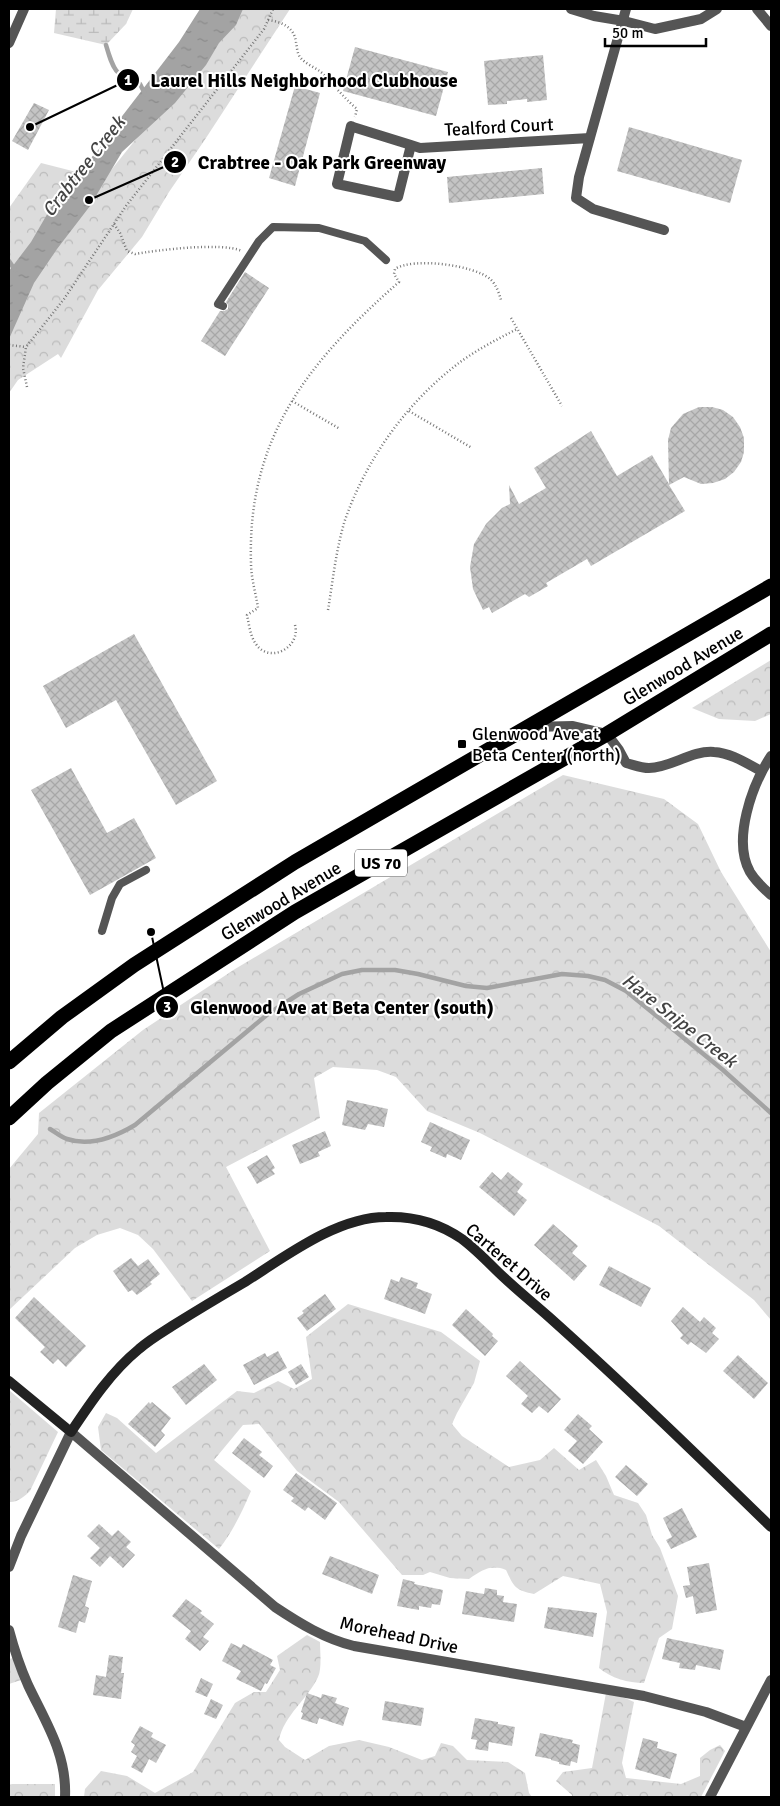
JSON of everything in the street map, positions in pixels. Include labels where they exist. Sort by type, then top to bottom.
[{"type":"highway","name":"Glenwood Avenue","points":[[9,1062],[62,1017],[158,949],[295,862],[771,586]]},
{"type":"highway","name":"Glenwood Avenue","points":[[9,1118],[47,1083],[110,1031],[295,912],[606,734],[771,634]]},
{"type":"street","points":[[9,42],[24,9]]},
{"type":"street","points":[[570,9],[655,29],[701,19],[717,9]]},
{"type":"street","points":[[626,9],[579,176],[576,198],[594,209],[664,230]]},
{"type":"street","points":[[757,9],[771,26]]},
{"type":"street","points":[[353,127],[337,184],[398,197],[411,145]]},
{"type":"street","name":"Tealford Court","points":[[353,127],[420,148],[590,138]]},
{"type":"street","points":[[528,727],[573,726],[606,734],[619,750],[626,763],[640,768],[652,768],[688,756],[714,752],[740,759],[761,772]]},
{"type":"street","points":[[771,756],[761,772],[750,801],[743,844],[750,871],[758,884],[771,895]]},
{"type":"street","name":"Carteret Drive","points":[[72,1432],[96,1395],[113,1374],[140,1348],[187,1316],[296,1250],[348,1222],[384,1216],[416,1219],[427,1221],[461,1239],[482,1256],[594,1358],[771,1527]]},
{"type":"street","name":"Morehead Drive","points":[[9,1381],[72,1432],[275,1607],[327,1637],[354,1646],[644,1696],[706,1712],[746,1727]]},
{"type":"street","points":[[9,1567],[21,1536],[72,1432]]},
{"type":"street","points":[[9,1630],[16,1655],[59,1752],[66,1778],[65,1797]]},
{"type":"street","points":[[710,1797],[771,1680]]},
{"type":"lane","points":[[223,306],[218,304],[259,241],[273,228],[318,228],[365,241],[386,260]]},
{"type":"lane","points":[[102,931],[112,898],[120,884],[146,870]]},
{"type":"path","points":[[27,386],[23,368],[26,347],[64,299],[113,225],[264,29],[273,10]]},
{"type":"path","points":[[268,20],[280,22],[290,28],[294,34],[301,59],[321,73],[346,100],[358,109],[353,127]]},
{"type":"path","points":[[113,225],[120,233],[127,251],[135,254],[230,246],[250,255]]},
{"type":"path","points":[[295,625],[296,638],[288,648],[280,653],[266,652],[256,645],[247,614],[258,608],[251,566],[251,535],[253,508],[260,470],[275,432],[292,401],[316,366],[339,339],[360,316],[399,282],[394,274],[398,267],[408,264],[430,264],[478,271],[492,280],[500,293],[501,300]]},
{"type":"path","points":[[511,318],[562,406]]},
{"type":"path","points":[[328,610],[337,552],[345,520],[372,460],[396,425],[431,386],[479,349],[517,329]]},
{"type":"path","points":[[9,345],[26,347]]},
{"type":"path","points":[[292,401],[340,429]]},
{"type":"path","points":[[409,411],[472,448]]},
{"type":"green space","points":[[56,9],[133,9],[126,24],[106,45],[54,33]]},
{"type":"green space","points":[[226,9],[290,9],[169,192],[142,237],[98,290],[61,358],[58,354],[18,380],[9,393],[9,208],[41,163],[104,179],[176,89]]},
{"type":"green space","points":[[771,660],[771,714],[755,721],[719,719],[692,708]]},
{"type":"green space","points":[[563,775],[664,799],[698,824],[721,872],[771,952],[771,1320],[754,1300],[659,1226],[480,1133],[427,1111],[396,1077],[377,1070],[333,1067],[314,1078],[320,1118],[226,1167],[270,1251],[192,1301],[153,1249],[138,1235],[120,1228],[97,1235],[75,1248],[9,1310],[9,1169],[38,1134],[39,1113],[143,1030],[235,969]]},
{"type":"green space","points":[[348,1304],[441,1332],[480,1361],[474,1383],[452,1424],[462,1436],[509,1467],[540,1460],[554,1448],[579,1470],[596,1460],[606,1476],[614,1495],[638,1503],[646,1515],[652,1535],[660,1548],[678,1596],[672,1629],[659,1638],[644,1683],[620,1679],[609,1675],[599,1668],[607,1612],[600,1584],[563,1576],[534,1594],[516,1587],[506,1570],[501,1568],[487,1569],[469,1579],[450,1578],[430,1572],[423,1575],[402,1575],[339,1502],[297,1471],[259,1424],[243,1425],[214,1460],[251,1491],[237,1521],[219,1549],[101,1450],[98,1427],[106,1413],[117,1418],[156,1453],[237,1391],[254,1393],[278,1381],[294,1389],[312,1379],[306,1337]]},
{"type":"green space","points":[[9,1390],[58,1432],[30,1491],[21,1499],[12,1502],[9,1502]]},
{"type":"green space","points":[[307,1635],[320,1642],[319,1673],[314,1685],[291,1715],[282,1731],[279,1740],[285,1747],[305,1760],[329,1746],[359,1740],[389,1747],[422,1760],[435,1756],[441,1743],[453,1746],[467,1760],[508,1762],[525,1773],[529,1793],[532,1797],[84,1797],[85,1789],[101,1771],[127,1776],[155,1793],[193,1772],[235,1703],[254,1692],[266,1692],[280,1670],[277,1656]]},
{"type":"green space","points":[[13,1658],[21,1680],[9,1684],[9,1659]]},
{"type":"green space","points":[[606,1693],[634,1702],[622,1763],[626,1778],[681,1784],[700,1776],[700,1758],[720,1745],[725,1751],[701,1797],[631,1797],[627,1795],[625,1797],[572,1797],[556,1781],[563,1772],[592,1768]]},
{"type":"green space","points":[[55,1784],[55,1797],[9,1797],[9,1785]]},
{"type":"water","points":[[200,9],[243,9],[236,25],[219,43],[206,65],[175,103],[122,152],[90,206],[34,283],[9,339],[9,271],[31,242],[60,192],[99,149],[179,42]]},
{"type":"building","points":[[355,47],[448,72],[436,116],[343,91]]},
{"type":"building","points":[[543,55],[547,100],[527,102],[527,99],[507,101],[507,104],[488,105],[484,61]]},
{"type":"building","points":[[295,86],[320,93],[295,186],[269,178]]},
{"type":"building","points":[[34,103],[49,110],[28,150],[12,141]]},
{"type":"building","points":[[629,127],[742,160],[730,203],[617,171]]},
{"type":"building","points":[[542,168],[544,194],[449,203],[447,177]]},
{"type":"building","points":[[245,272],[269,288],[225,356],[201,341],[220,311],[228,309],[226,302]]},
{"type":"building","points":[[699,407],[712,407],[723,410],[733,417],[740,427],[744,438],[744,452],[741,462],[734,472],[725,479],[713,483],[701,484],[684,477],[669,485],[685,511],[591,566],[587,559],[546,583],[548,586],[529,597],[525,594],[492,613],[489,607],[483,610],[473,589],[470,567],[474,544],[486,524],[502,508],[510,504],[509,485],[519,504],[546,488],[534,468],[591,431],[617,476],[652,455],[669,484],[668,440],[671,428],[683,414]]},
{"type":"building","points":[[134,634],[217,781],[176,805],[116,700],[66,728],[43,686]]},
{"type":"building","points":[[71,768],[107,833],[134,818],[156,858],[90,895],[31,790]]},
{"type":"building","points":[[347,1100],[388,1109],[384,1127],[368,1124],[365,1130],[342,1125]]},
{"type":"building","points":[[430,1122],[470,1140],[461,1160],[447,1154],[446,1158],[430,1151],[432,1147],[421,1142]]},
{"type":"building","points":[[325,1131],[331,1146],[318,1152],[320,1156],[300,1164],[292,1145]]},
{"type":"building","points":[[267,1155],[275,1168],[272,1170],[275,1174],[257,1184],[247,1167]]},
{"type":"building","points":[[492,1172],[501,1180],[508,1172],[523,1184],[517,1192],[527,1200],[514,1216],[479,1187]]},
{"type":"building","points":[[553,1224],[578,1246],[572,1253],[587,1266],[574,1281],[534,1245]]},
{"type":"building","points":[[131,1258],[138,1266],[148,1259],[160,1274],[150,1282],[152,1284],[137,1295],[132,1290],[128,1292],[113,1271]]},
{"type":"building","points":[[609,1266],[651,1288],[641,1307],[599,1285]]},
{"type":"building","points":[[401,1277],[418,1283],[416,1288],[432,1294],[425,1314],[384,1299],[391,1279],[399,1282]]},
{"type":"building","points":[[325,1294],[336,1309],[307,1331],[297,1318],[304,1313],[302,1311]]},
{"type":"building","points":[[34,1297],[86,1346],[66,1367],[58,1359],[53,1364],[40,1352],[45,1347],[15,1318]]},
{"type":"building","points":[[683,1307],[700,1322],[704,1317],[716,1328],[712,1333],[719,1339],[706,1353],[691,1342],[688,1345],[680,1338],[683,1335],[671,1321]]},
{"type":"building","points":[[466,1309],[498,1341],[485,1356],[452,1325]]},
{"type":"building","points":[[278,1351],[287,1368],[254,1385],[243,1365],[265,1353],[267,1357]]},
{"type":"building","points":[[738,1355],[768,1383],[754,1399],[723,1371]]},
{"type":"building","points":[[520,1361],[561,1399],[548,1413],[539,1406],[532,1413],[521,1404],[528,1396],[506,1376]]},
{"type":"building","points":[[204,1364],[217,1380],[186,1405],[172,1387]]},
{"type":"building","points":[[301,1364],[309,1377],[296,1385],[288,1372]]},
{"type":"building","points":[[149,1402],[150,1404],[152,1402],[171,1418],[161,1431],[165,1435],[155,1447],[128,1424]]},
{"type":"building","points":[[578,1414],[592,1426],[589,1429],[603,1442],[583,1464],[568,1451],[577,1441],[564,1430]]},
{"type":"building","points":[[244,1438],[262,1452],[259,1455],[273,1466],[264,1478],[232,1453]]},
{"type":"building","points":[[626,1465],[648,1484],[637,1496],[615,1477]]},
{"type":"building","points":[[296,1473],[337,1503],[325,1520],[308,1507],[305,1511],[291,1501],[294,1498],[283,1490]]},
{"type":"building","points":[[682,1508],[697,1537],[671,1549],[666,1540],[672,1537],[663,1518]]},
{"type":"building","points":[[99,1524],[112,1536],[118,1530],[131,1542],[126,1547],[135,1555],[123,1568],[110,1556],[100,1567],[90,1558],[100,1548],[87,1536]]},
{"type":"building","points":[[330,1556],[379,1575],[372,1594],[322,1574]]},
{"type":"building","points":[[709,1563],[717,1610],[696,1614],[693,1596],[686,1598],[683,1586],[690,1585],[687,1567]]},
{"type":"building","points":[[73,1575],[92,1581],[85,1606],[89,1608],[85,1623],[79,1621],[76,1633],[58,1627]]},
{"type":"building","points":[[403,1579],[415,1582],[414,1584],[443,1590],[440,1605],[432,1604],[431,1608],[419,1606],[419,1610],[397,1606]]},
{"type":"building","points":[[485,1588],[497,1590],[497,1595],[504,1596],[503,1602],[517,1604],[514,1622],[462,1614],[466,1591],[484,1594]]},
{"type":"building","points":[[186,1599],[202,1611],[200,1613],[214,1624],[203,1637],[209,1641],[200,1651],[185,1639],[191,1631],[172,1616]]},
{"type":"building","points":[[548,1607],[597,1613],[593,1637],[544,1628]]},
{"type":"building","points":[[667,1638],[724,1650],[720,1670],[696,1665],[695,1670],[679,1668],[680,1663],[662,1659]]},
{"type":"building","points":[[231,1643],[241,1648],[243,1644],[273,1660],[270,1665],[276,1668],[261,1691],[236,1679],[241,1671],[222,1661]]},
{"type":"building","points":[[109,1655],[123,1657],[121,1673],[124,1673],[121,1699],[93,1695],[96,1675],[106,1677]]},
{"type":"building","points":[[201,1678],[213,1684],[207,1697],[195,1692]]},
{"type":"building","points":[[307,1693],[321,1698],[322,1694],[337,1698],[335,1703],[349,1708],[343,1726],[319,1718],[317,1724],[301,1719],[303,1713],[301,1712]]},
{"type":"building","points":[[211,1699],[223,1705],[216,1719],[204,1714]]},
{"type":"building","points":[[385,1701],[424,1708],[421,1726],[382,1720]]},
{"type":"building","points":[[475,1718],[515,1727],[512,1746],[489,1742],[488,1751],[475,1749],[477,1740],[471,1739]]},
{"type":"building","points":[[140,1726],[153,1733],[151,1737],[166,1745],[156,1763],[149,1759],[142,1773],[131,1767],[137,1756],[131,1752],[135,1745],[131,1742]]},
{"type":"building","points":[[540,1733],[573,1740],[572,1743],[580,1745],[577,1763],[571,1761],[570,1766],[559,1764],[559,1762],[551,1759],[535,1756]]},
{"type":"building","points":[[643,1738],[658,1742],[657,1748],[677,1754],[670,1779],[635,1769]]},
{"type":"waterway","points":[[106,45],[116,70],[125,78],[140,84],[145,94]]},
{"type":"waterway","points":[[9,261],[15,270]]},
{"type":"waterway","name":"Hare Snipe Creek","points":[[50,1129],[67,1139],[85,1142],[111,1137],[135,1125],[268,1014],[299,994],[342,974],[362,970],[395,970],[466,986],[487,988],[562,974],[588,976],[605,980],[626,991],[723,1070],[771,1113]]},
{"type":"place","name":"Laurel Hills Neighborhood Clubhouse","points":[[30,127]]},
{"type":"place","name":"Crabtree - Oak Park Greenway","points":[[89,200]]},
{"type":"place","name":"Glenwood Ave at Beta Center (north)","points":[[462,744]]},
{"type":"place","name":"Glenwood Ave at Beta Center (south)","points":[[151,932]]},
{"type":"water label","name":"Crabtree Creek","points":[[83,166]]}]
